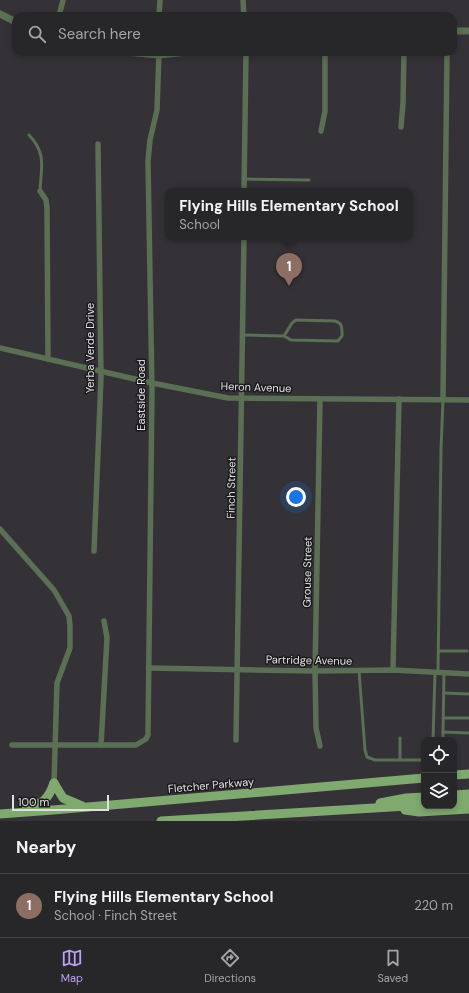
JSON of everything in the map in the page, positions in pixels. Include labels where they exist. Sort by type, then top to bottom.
[{"type":"main road","points":[[457,775],[469,774]]},
{"type":"main road","name":"Fletcher Parkway","points":[[0,814],[85,808],[421,778]]},
{"type":"main road","points":[[54,783],[63,798],[85,808]]},
{"type":"main road","points":[[19,812],[40,803],[47,798],[51,793],[54,783]]},
{"type":"main road","points":[[457,795],[469,794]]},
{"type":"main road","points":[[347,809],[421,796]]},
{"type":"main road","points":[[457,803],[469,802]]},
{"type":"main road","points":[[161,821],[421,805]]},
{"type":"main road","points":[[385,807],[419,812],[469,809]]},
{"type":"street","points":[[60,12],[63,0]]},
{"type":"street","points":[[159,12],[160,0]]},
{"type":"street","points":[[243,0],[244,12]]},
{"type":"street","points":[[0,14],[12,20]]},
{"type":"street","points":[[457,31],[469,32]]},
{"type":"street","name":"Eastside Road","points":[[101,745],[136,745],[146,739],[148,735],[152,383],[148,161],[150,140],[157,110],[159,56]]},
{"type":"street","points":[[244,188],[246,56]]},
{"type":"street","points":[[321,131],[325,111],[325,56]]},
{"type":"street","points":[[401,127],[404,56]]},
{"type":"street","points":[[443,400],[447,56]]},
{"type":"street","name":"Yerba Verde Drive","points":[[94,551],[100,371],[98,144]]},
{"type":"street","points":[[40,191],[46,200],[47,208],[48,359]]},
{"type":"street","name":"Finch Street","points":[[236,740],[244,240]]},
{"type":"street","name":"Heron Avenue","points":[[0,348],[152,383],[228,398],[469,400]]},
{"type":"street","name":"Grouse Street","points":[[320,399],[315,671],[316,728],[320,746]]},
{"type":"street","points":[[393,670],[399,399]]},
{"type":"street","points":[[0,530],[54,590],[69,616],[70,648],[57,683],[54,783]]},
{"type":"street","points":[[12,745],[101,745],[107,638],[104,621]]},
{"type":"street","name":"Partridge Avenue","points":[[149,668],[315,671],[393,670],[469,674]]},
{"type":"lane","points":[[29,135],[37,144],[42,156],[40,191]]},
{"type":"lane","points":[[244,179],[309,180]]},
{"type":"lane","points":[[243,335],[284,336],[291,340],[338,341],[342,336],[342,328],[339,322],[335,320],[299,320],[292,323],[284,336]]},
{"type":"lane","points":[[433,737],[439,673],[441,449],[443,400]]},
{"type":"lane","points":[[439,650],[467,651]]},
{"type":"lane","points":[[359,671],[365,750],[367,757],[375,760],[421,760]]},
{"type":"lane","points":[[439,673],[444,693],[443,737]]},
{"type":"lane","points":[[444,693],[469,694]]},
{"type":"lane","points":[[443,718],[469,718]]},
{"type":"lane","points":[[443,732],[469,733]]},
{"type":"lane","points":[[400,738],[400,760]]},
{"type":"place","name":"Flying Hills Elementary School","points":[[289,286]]}]
